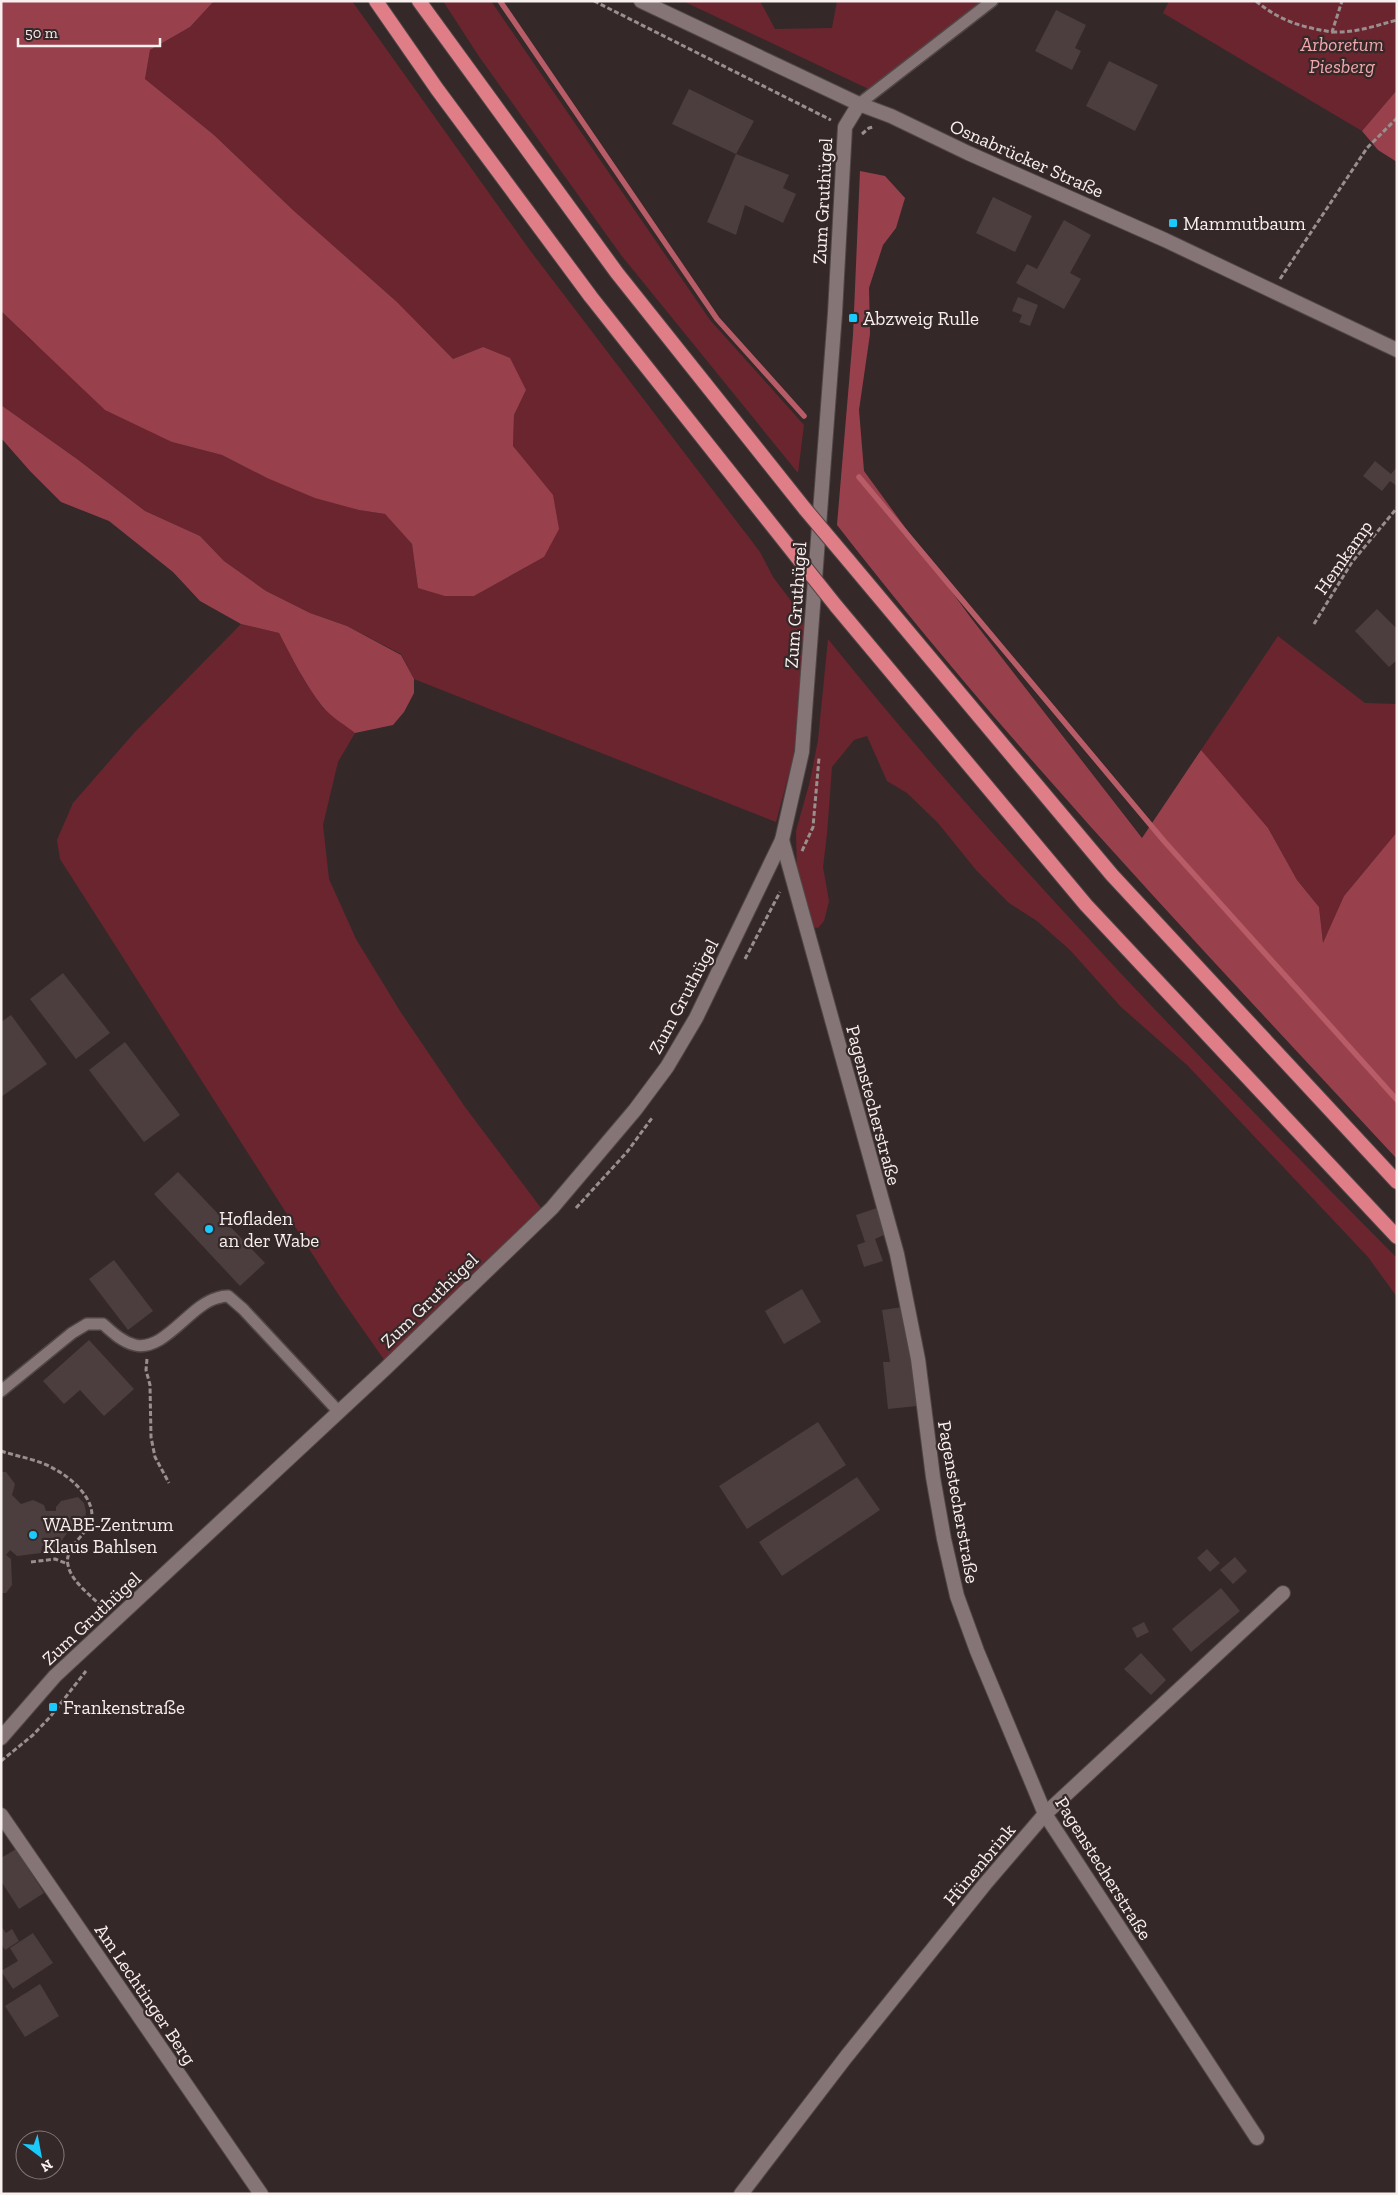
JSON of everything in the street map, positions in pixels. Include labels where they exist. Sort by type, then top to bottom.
[{"type":"highway","points":[[376,1],[437,89],[591,297],[836,606],[1086,904],[1397,1237]]},
{"type":"highway","points":[[419,1],[617,273],[805,509],[1112,875],[1397,1182]]},
{"type":"street","name":"Osnabrücker Straße","points":[[641,1],[859,104],[891,116],[1085,206],[1165,240],[1397,350]]},
{"type":"street","name":"Zum Gruthügel","points":[[1,1738],[55,1676],[339,1412],[552,1208],[635,1110],[667,1067],[696,1018],[782,840],[802,752],[835,313],[845,127],[859,104]]},
{"type":"street","name":"Pagenstecherstraße","points":[[782,840],[897,1254],[918,1359],[933,1477],[944,1539],[957,1596],[977,1651],[1045,1814],[1257,2138]]},
{"type":"street","name":"Hünenbrink","points":[[741,2194],[846,2056],[985,1884],[1045,1814],[1283,1593]]},
{"type":"street","name":"Am Lechtinger Berg","points":[[1,1815],[261,2194]]},
{"type":"lane","points":[[859,104],[992,1]]},
{"type":"lane","points":[[1,1391],[72,1333],[87,1324],[103,1324],[117,1337],[134,1345],[147,1346],[161,1338],[205,1304],[216,1298],[228,1296],[243,1309],[339,1412]]},
{"type":"path","points":[[594,1],[845,127]]},
{"type":"path","points":[[1256,1],[1271,14],[1303,28],[1332,32],[1351,33],[1397,20]]},
{"type":"path","points":[[1332,32],[1342,1]]},
{"type":"path","points":[[1273,291],[1368,148],[1397,118]]},
{"type":"path","points":[[859,140],[861,134]]},
{"type":"path","name":"Hemkamp","points":[[1314,624],[1352,562],[1397,508]]},
{"type":"path","points":[[740,967],[774,901],[791,873],[813,827],[819,751]]},
{"type":"path","points":[[573,1211],[627,1152],[654,1116]]},
{"type":"path","points":[[147,1346],[146,1370],[150,1385],[151,1437],[155,1457],[169,1483]]},
{"type":"path","points":[[1,1451],[56,1469],[73,1482],[86,1497],[91,1508],[90,1521],[69,1553],[68,1564],[74,1578],[115,1620]]},
{"type":"path","points":[[31,1562],[54,1559],[68,1564]]},
{"type":"path","points":[[1,1761],[50,1718],[90,1667]]},
{"type":"green space","points":[[214,1],[352,1],[529,249],[760,552],[773,577],[807,622],[794,755],[776,822],[414,679],[401,654],[347,626],[310,613],[266,591],[224,561],[200,536],[145,511],[77,459],[1,405],[1,311],[33,342],[172,442],[222,455],[267,478],[359,510],[385,514],[412,544],[418,588],[474,596],[544,557],[529,467],[513,446],[514,415],[526,390],[483,347],[453,359],[397,302],[294,211],[214,135],[145,79],[150,50],[190,27]]},
{"type":"green space","points":[[443,1],[491,1],[710,320],[804,425],[798,473],[621,255],[478,55]]},
{"type":"green space","points":[[683,1],[760,1],[775,29],[832,28],[837,1],[992,1],[875,92]]},
{"type":"green space","name":"Arboretum Piesberg","points":[[1169,1],[1397,1],[1397,90],[1362,131],[1163,13]]},
{"type":"green space","points":[[241,624],[279,633],[303,678],[323,708],[355,733],[338,762],[323,825],[329,879],[356,939],[400,1011],[465,1107],[541,1208],[385,1361],[338,1294],[60,859],[57,840],[73,803],[134,733]]},
{"type":"green space","points":[[1278,636],[1365,703],[1397,704],[1397,832],[1344,896],[1323,944],[1319,907],[1297,880],[1268,828],[1227,784],[1201,750]]},
{"type":"green space","points":[[828,639],[963,800],[1033,879],[1177,1032],[1397,1258],[1397,1297],[1368,1257],[1187,1065],[1121,1007],[1070,950],[1037,921],[1009,903],[976,870],[938,823],[907,793],[887,781],[867,736],[854,740],[832,767],[823,867],[829,901],[824,921],[818,928],[812,927],[797,875],[796,831],[810,781],[818,740]]},
{"type":"shaded area","points":[[1,1],[214,1],[190,27],[150,50],[145,79],[214,135],[294,211],[397,302],[453,359],[483,347],[510,358],[526,390],[514,415],[513,446],[553,495],[559,529],[544,557],[474,596],[445,596],[418,588],[412,544],[385,514],[359,510],[315,498],[267,478],[222,455],[172,442],[105,410],[1,311]]},
{"type":"shaded area","points":[[1397,90],[1397,162],[1378,150],[1362,131]]},
{"type":"shaded area","points":[[860,171],[885,176],[905,198],[896,228],[883,245],[869,288],[870,334],[859,410],[864,471],[971,618],[1142,838],[1201,750],[1268,828],[1297,880],[1319,907],[1323,943],[1344,896],[1397,832],[1397,1159],[1181,926],[1040,769],[970,689],[837,525],[853,335]]},
{"type":"shaded area","points":[[1,405],[77,459],[145,511],[200,536],[224,561],[266,591],[310,613],[347,626],[401,655],[414,679],[414,693],[404,712],[393,725],[355,733],[338,721],[316,698],[279,633],[241,624],[200,601],[173,572],[109,521],[61,502],[1,438]]},
{"type":"building","points":[[1056,10],[1086,25],[1075,48],[1081,51],[1072,70],[1035,51]]},
{"type":"building","points":[[1109,61],[1158,85],[1135,131],[1086,106]]},
{"type":"building","points":[[689,89],[754,121],[736,154],[672,124]]},
{"type":"building","points":[[736,154],[789,175],[783,188],[796,194],[783,223],[745,205],[736,235],[707,222]]},
{"type":"building","points":[[993,197],[1032,216],[1015,252],[976,233]]},
{"type":"building","points":[[1064,220],[1091,235],[1070,273],[1081,279],[1064,309],[1016,283],[1027,264],[1037,269]]},
{"type":"building","points":[[1018,297],[1038,305],[1030,326],[1019,322],[1022,315],[1012,311]]},
{"type":"building","points":[[1375,461],[1391,474],[1397,467],[1397,486],[1390,481],[1382,491],[1363,476]]},
{"type":"building","points":[[1377,609],[1397,629],[1397,660],[1389,667],[1355,631]]},
{"type":"building","points":[[63,973],[110,1033],[76,1059],[30,999]]},
{"type":"building","points":[[11,1015],[47,1064],[1,1097],[1,1022]]},
{"type":"building","points":[[125,1042],[180,1115],[144,1142],[89,1070]]},
{"type":"building","name":"Hofladen an der Wabe","points":[[178,1172],[265,1263],[240,1286],[154,1194]]},
{"type":"building","points":[[877,1208],[886,1234],[875,1239],[883,1261],[864,1267],[857,1245],[871,1240],[865,1242],[856,1215]]},
{"type":"building","points":[[114,1260],[153,1311],[128,1330],[89,1279]]},
{"type":"building","points":[[802,1289],[821,1322],[784,1344],[765,1311]]},
{"type":"building","points":[[903,1307],[912,1359],[917,1406],[888,1409],[883,1362],[890,1362],[882,1310]]},
{"type":"building","points":[[89,1340],[134,1389],[104,1416],[80,1390],[64,1404],[43,1381]]},
{"type":"building","points":[[818,1422],[846,1465],[747,1529],[719,1486]]},
{"type":"building","name":"WABE-Zentrum Klaus Bahlsen","points":[[1,1472],[6,1472],[15,1484],[12,1495],[21,1504],[33,1500],[44,1505],[46,1511],[56,1511],[56,1507],[61,1501],[78,1497],[84,1503],[86,1512],[85,1519],[79,1525],[72,1527],[55,1549],[48,1543],[42,1546],[41,1553],[17,1556],[10,1550],[6,1555],[11,1559],[12,1585],[6,1593],[1,1593]]},
{"type":"building","points":[[857,1477],[880,1510],[782,1576],[759,1542]]},
{"type":"building","points":[[1207,1549],[1220,1563],[1210,1572],[1197,1558]]},
{"type":"building","points":[[1235,1557],[1247,1571],[1233,1584],[1220,1570]]},
{"type":"building","points":[[1221,1588],[1240,1611],[1191,1652],[1172,1629]]},
{"type":"building","points":[[1144,1622],[1149,1632],[1137,1638],[1132,1628]]},
{"type":"building","points":[[1141,1653],[1166,1680],[1151,1695],[1124,1669]]},
{"type":"building","points":[[16,1849],[44,1893],[19,1909],[1,1881],[1,1858]]},
{"type":"building","points":[[1,1926],[6,1933],[12,1929],[19,1941],[5,1950],[1,1944]]},
{"type":"building","points":[[33,1933],[53,1963],[13,1989],[1,1971],[18,1961],[10,1948]]},
{"type":"building","points":[[40,1984],[59,2016],[25,2037],[5,2006]]},
{"type":"waterway","points":[[500,1],[717,319],[804,416]]},
{"type":"waterway","points":[[859,477],[1164,841],[1397,1100]]},
{"type":"place","name":"Mammutbaum","points":[[1173,223]]},
{"type":"place","name":"Abzweig Rulle","points":[[853,318]]},
{"type":"place","name":"Hofladen an der Wabe","points":[[209,1229]]},
{"type":"place","name":"WABE-Zentrum Klaus Bahlsen","points":[[33,1535]]},
{"type":"place","name":"Frankenstraße","points":[[53,1707]]}]
